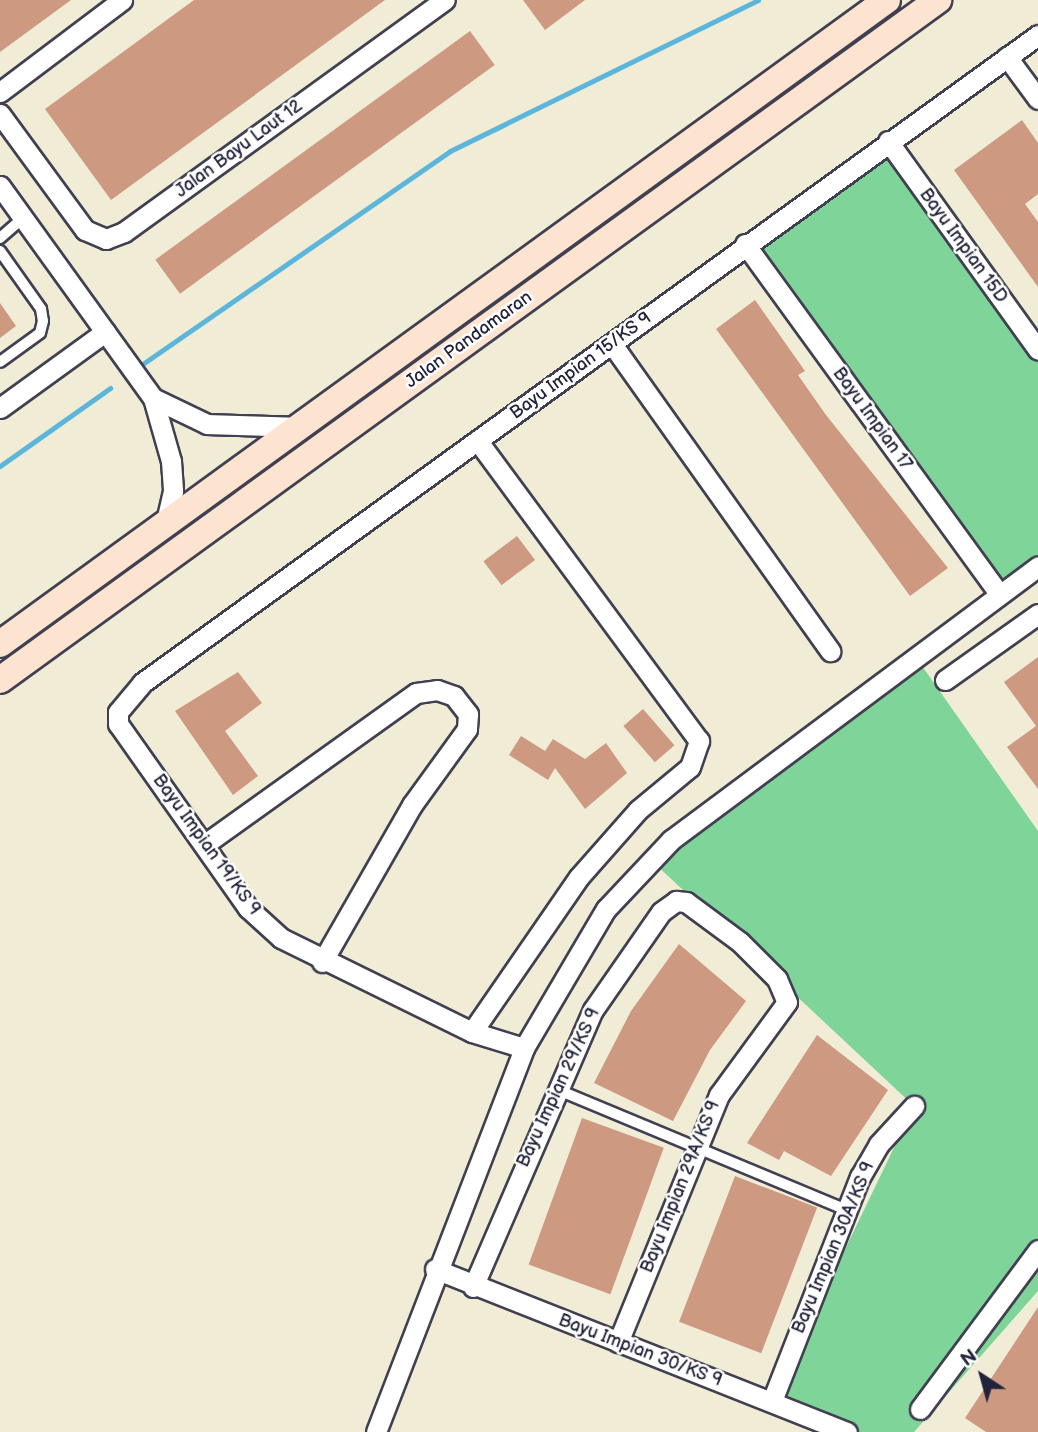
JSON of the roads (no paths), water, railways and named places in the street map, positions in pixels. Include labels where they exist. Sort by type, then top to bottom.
[{"type":"main road","name":"Jalan Pandamaran","points":[[0,644],[887,0]]},
{"type":"main road","name":"Jalan Pandamaran","points":[[0,680],[938,0]]},
{"type":"street","points":[[0,92],[122,0]]},
{"type":"street","name":"Jalan Bayu Laut 12","points":[[0,114],[85,230],[106,239],[124,232],[444,0]]},
{"type":"street","name":"Bayu Impian 15/KS 9","points":[[125,699],[745,244],[1038,35]]},
{"type":"street","points":[[1007,57],[1038,99]]},
{"type":"street","name":"Bayu Impian 15D","points":[[888,141],[1038,350]]},
{"type":"street","points":[[0,186],[153,398],[171,461],[173,491],[165,525]]},
{"type":"street","name":"Bayu Impian 17","points":[[745,244],[999,594]]},
{"type":"street","points":[[0,408],[105,332]]},
{"type":"street","points":[[612,344],[830,651]]},
{"type":"street","points":[[153,398],[207,424],[301,427]]},
{"type":"street","points":[[472,1032],[579,877],[638,810],[690,767],[699,741],[478,441]]},
{"type":"street","points":[[376,1432],[435,1269],[524,1048],[607,909],[671,840],[1038,566]]},
{"type":"street","points":[[944,680],[1038,614]]},
{"type":"street","points":[[205,844],[416,693],[437,690],[454,696],[468,714],[467,729],[412,805],[322,962]]},
{"type":"street","name":"Bayu Impian 19/KS 9","points":[[125,699],[118,724],[248,908],[322,962],[472,1032],[524,1048]]},
{"type":"street","name":"Bayu Impian 29/KS 9","points":[[473,1287],[555,1089],[609,983],[661,912],[676,901],[686,902],[740,942]]},
{"type":"street","name":"Bayu Impian 29A/KS 9","points":[[618,1342],[694,1146],[719,1095],[787,1002],[777,979],[740,942]]},
{"type":"street","name":"Bayu Impian 30A/KS 9","points":[[772,1401],[846,1210],[879,1144],[914,1106]]},
{"type":"street","points":[[920,1409],[1034,1261]]},
{"type":"street","name":"Bayu Impian 30/KS 9","points":[[435,1269],[473,1287],[847,1432]]},
{"type":"lane","points":[[0,238],[23,218]]},
{"type":"lane","points":[[0,251],[41,309],[43,321],[40,333],[0,362]]},
{"type":"lane","points":[[555,1089],[846,1210]]},
{"type":"waterway","points":[[144,363],[450,151],[758,0]]},
{"type":"waterway","points":[[0,466],[110,388]]}]
